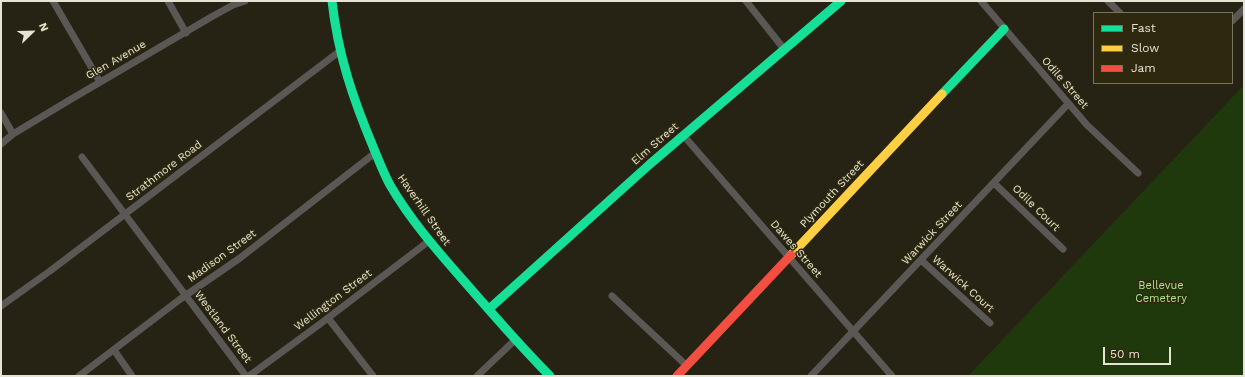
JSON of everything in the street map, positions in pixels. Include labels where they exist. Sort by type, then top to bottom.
[{"type":"street","points":[[53,1],[100,82]]},
{"type":"street","points":[[168,1],[186,33]]},
{"type":"street","name":"Glen Avenue","points":[[1,144],[14,134],[100,82],[234,5],[245,1]]},
{"type":"street","name":"Haverhill Street","points":[[332,1],[340,51],[356,108],[390,184],[429,241],[488,310],[550,376]]},
{"type":"street","points":[[746,1],[784,49]]},
{"type":"street","name":"Elm Street","points":[[488,310],[683,135],[841,1]]},
{"type":"street","name":"Odile Street","points":[[981,1],[1087,125],[1138,173]]},
{"type":"street","points":[[1108,1],[1119,12]]},
{"type":"street","points":[[1233,20],[1244,8]]},
{"type":"street","name":"Plymouth Street","points":[[678,376],[1004,28]]},
{"type":"street","name":"Strathmore Road","points":[[1,306],[340,51]]},
{"type":"street","name":"Warwick Street","points":[[811,376],[1068,104]]},
{"type":"street","points":[[1,112],[14,134]]},
{"type":"street","name":"Dawes Street","points":[[683,135],[892,376]]},
{"type":"street","name":"Madison Street","points":[[79,376],[186,296],[240,258],[375,153]]},
{"type":"street","name":"Westland Street","points":[[82,157],[246,376]]},
{"type":"street","name":"Odile Court","points":[[994,183],[1063,249]]},
{"type":"street","name":"Wellington Street","points":[[249,376],[429,241]]},
{"type":"street","name":"Warwick Court","points":[[921,260],[990,323]]},
{"type":"street","points":[[612,296],[687,366]]},
{"type":"street","points":[[328,318],[373,376]]},
{"type":"street","points":[[477,376],[515,340]]},
{"type":"street","points":[[114,350],[132,376]]},
{"type":"green space","name":"Bellevue Cemetery","points":[[1244,85],[1244,376],[968,376]]},
{"type":"traffic: fast","points":[[332,1],[338,40],[347,76],[366,130],[390,185],[408,213],[438,251],[509,333],[550,376]]},
{"type":"traffic: fast","points":[[489,309],[650,164],[841,1]]},
{"type":"traffic: fast","points":[[942,94],[1004,29]]},
{"type":"traffic: slow","points":[[791,255],[942,94]]},
{"type":"traffic: jam","points":[[677,376],[791,255]]}]
